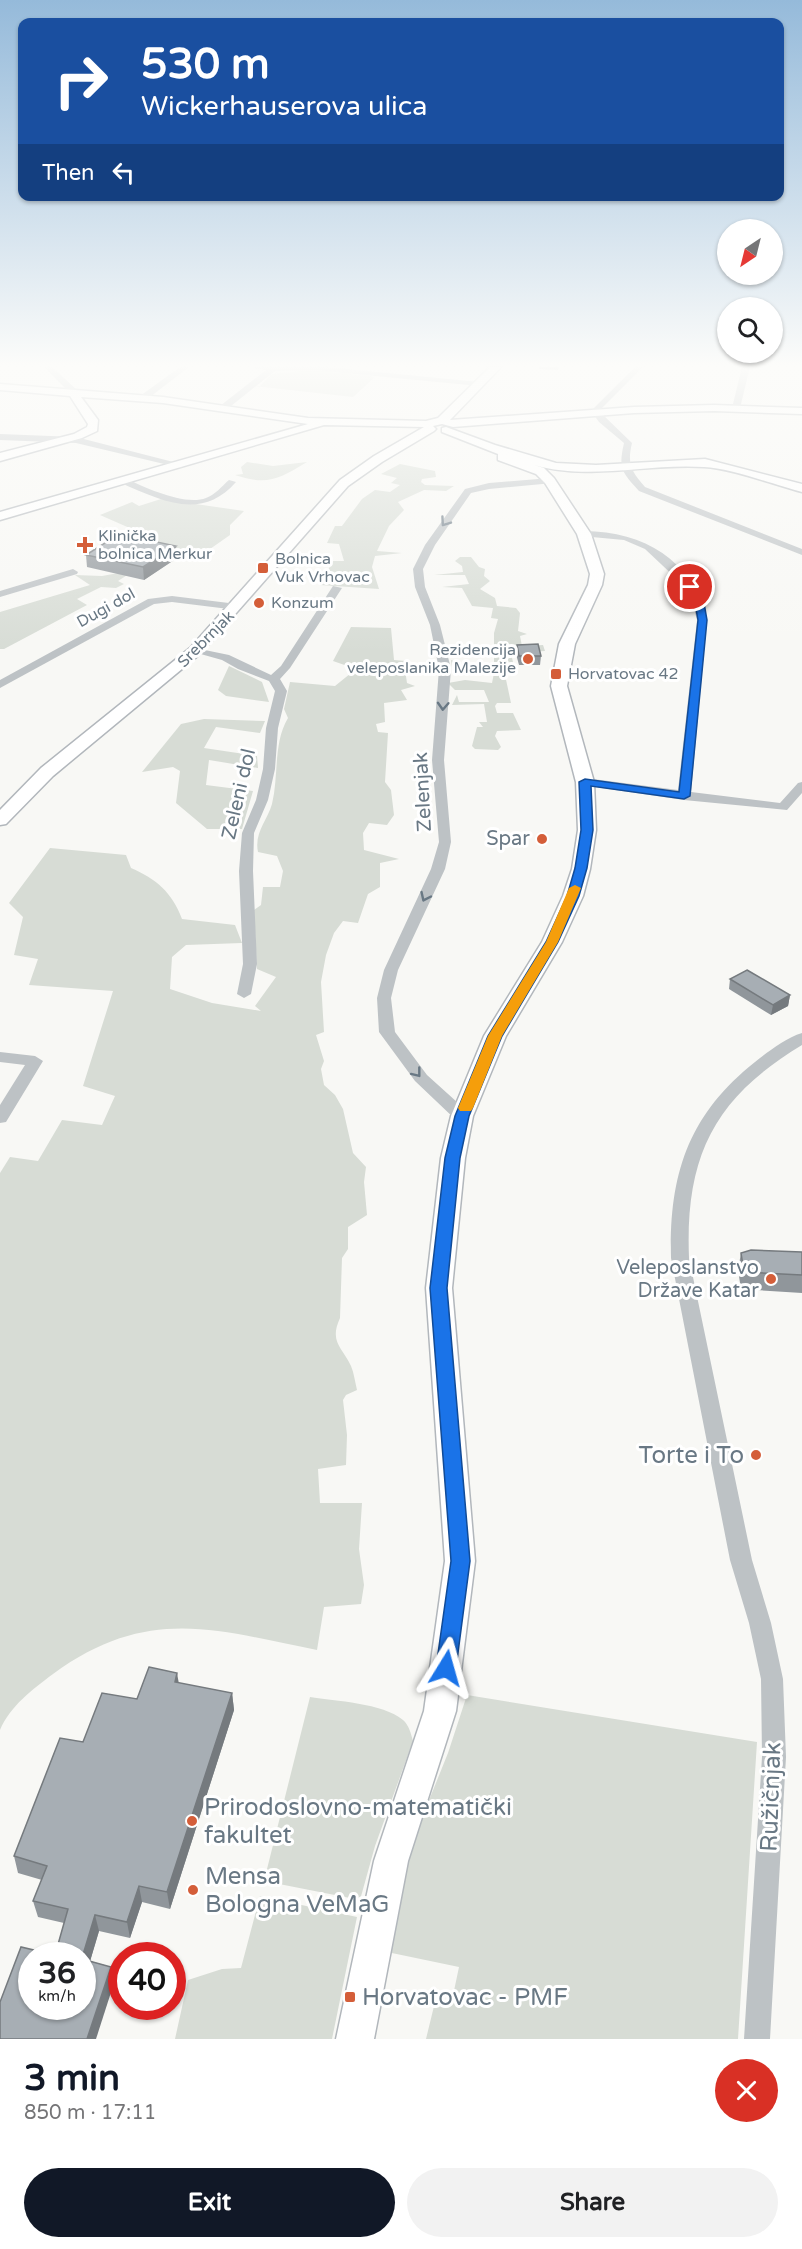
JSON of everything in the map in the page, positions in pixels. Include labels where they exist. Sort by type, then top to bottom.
[{"type":"street","points":[[168,462],[181,465]]},
{"type":"street","points":[[0,516],[189,462]]},
{"type":"street","name":"Srebrnjak","points":[[0,820],[47,772],[195,651],[237,607],[333,493],[374,462]]},
{"type":"street","points":[[355,2039],[391,1861],[440,1711],[460,1561],[439,1288],[453,1158],[462,1116],[495,1036],[552,942],[573,896],[581,868],[587,830],[585,782],[559,686],[567,644],[595,585],[595,567],[584,534],[550,481],[540,471],[516,462]]},
{"type":"street","points":[[541,462],[568,469],[705,463],[802,488]]},
{"type":"street","points":[[625,462],[638,486],[651,494],[802,552]]},
{"type":"street","points":[[124,481],[154,495],[200,501],[212,499],[232,482]]},
{"type":"street","name":"Zelenjak","points":[[462,1116],[421,1078],[387,1032],[384,998],[391,970],[438,869],[445,842],[438,760],[445,669],[435,625],[420,587],[418,569],[430,545],[468,491],[489,486],[550,481]]},
{"type":"street","points":[[584,534],[616,536],[647,546],[690,587],[699,603],[702,620],[684,796]]},
{"type":"street","points":[[0,594],[73,572]]},
{"type":"street","points":[[195,651],[225,657],[242,667],[273,679],[285,668],[337,588]]},
{"type":"street","name":"Dugi dol","points":[[0,685],[152,601],[172,599],[237,607]]},
{"type":"street","name":"Zeleni dol","points":[[244,994],[250,964],[246,871],[248,833],[262,800],[269,769],[272,728],[281,691],[273,679]]},
{"type":"street","points":[[585,782],[783,807],[802,786]]},
{"type":"street","name":"Ružičnjak","points":[[757,2039],[772,1800],[774,1736],[770,1668],[741,1560],[680,1258],[678,1237],[686,1170],[696,1144],[723,1101],[765,1061],[802,1038]]},
{"type":"street","points":[[0,1057],[35,1061],[0,1118]]},
{"type":"shaded area","points":[[247,462],[273,466],[307,462],[288,473],[264,480],[235,475],[243,474],[241,467]]},
{"type":"shaded area","points":[[400,464],[435,471],[436,477],[422,479],[421,482],[425,485],[454,486],[446,491],[424,490],[398,502],[404,510],[389,526],[377,551],[402,553],[375,556],[372,567],[379,589],[320,585],[333,561],[344,561],[339,544],[327,543],[335,526],[342,526],[362,499],[375,490],[390,492],[400,485],[391,483],[397,478],[381,474]]},
{"type":"shaded area","points":[[161,499],[244,511],[230,525],[230,535],[200,556],[184,551],[172,556],[131,545],[141,533],[100,515],[132,502],[139,506]]},
{"type":"shaded area","points":[[460,557],[471,557],[479,567],[485,569],[484,576],[490,581],[480,589],[495,598],[497,606],[516,608],[520,613],[518,631],[527,634],[520,636],[522,646],[543,645],[545,651],[511,653],[514,667],[507,669],[509,675],[505,675],[511,703],[497,703],[495,706],[497,713],[513,713],[521,730],[497,731],[495,736],[501,747],[498,750],[475,749],[472,746],[477,727],[483,727],[479,722],[487,722],[484,704],[452,705],[457,695],[459,702],[489,702],[484,690],[455,690],[448,683],[465,680],[492,683],[495,668],[452,667],[451,660],[459,663],[494,665],[494,633],[498,619],[491,618],[493,608],[472,606],[462,588],[442,587],[469,584],[465,575],[434,575],[463,572],[462,566],[455,561]]},
{"type":"shaded area","points":[[135,570],[118,581],[124,584],[116,588],[101,587],[77,599],[87,605],[4,649],[0,649],[0,612],[90,585],[75,575],[102,576]]},
{"type":"shaded area","points":[[351,627],[391,628],[394,660],[406,661],[407,664],[418,667],[405,670],[407,683],[415,686],[401,690],[407,700],[384,703],[385,722],[376,724],[378,732],[388,733],[385,782],[391,790],[394,815],[387,825],[369,823],[363,833],[364,850],[399,859],[380,863],[380,887],[368,894],[358,923],[343,921],[334,933],[326,955],[321,982],[324,1032],[316,1035],[324,1061],[321,1069],[324,1085],[335,1095],[343,1109],[353,1153],[366,1167],[364,1182],[367,1215],[348,1227],[348,1249],[342,1258],[340,1318],[336,1333],[338,1344],[352,1369],[357,1390],[346,1395],[343,1400],[347,1435],[346,1465],[318,1469],[320,1503],[362,1503],[359,1549],[364,1585],[361,1604],[324,1607],[317,1650],[213,1630],[150,1631],[119,1639],[87,1653],[45,1680],[16,1706],[0,1730],[0,1173],[10,1157],[38,1161],[62,1120],[102,1125],[115,1096],[83,1086],[113,991],[29,985],[38,959],[14,955],[23,917],[9,903],[50,848],[126,855],[131,868],[148,877],[168,894],[182,919],[235,925],[242,943],[186,945],[172,957],[170,989],[212,1003],[261,1011],[255,1006],[276,977],[257,969],[254,910],[261,905],[263,887],[280,887],[283,871],[277,856],[258,852],[257,845],[272,804],[280,738],[288,718],[284,709],[290,682],[335,686],[356,669],[333,661]]},
{"type":"shaded area","points":[[229,666],[262,682],[269,702],[226,696],[218,690]]},
{"type":"shaded area","points":[[204,719],[265,721],[260,733],[216,727],[204,748],[257,756],[258,768],[209,760],[206,785],[253,791],[242,829],[207,829],[176,803],[180,771],[173,767],[142,772],[181,724]]},
{"type":"shaded area","points":[[467,1695],[757,1742],[738,2039],[426,2039],[435,2002],[451,2005],[459,1967],[387,1952],[411,1845],[448,1753]]},
{"type":"shaded area","points":[[310,1697],[371,1706],[394,1714],[407,1724],[413,1741],[375,1846],[360,1900],[264,1881]]},
{"type":"shaded area","points":[[260,1896],[357,1917],[332,2039],[175,2039],[179,2020],[186,2020],[188,1980],[222,1969],[241,1968]]},
{"type":"building","points":[[119,534],[176,546],[143,567],[86,555]]},
{"type":"building","points":[[538,644],[541,656],[519,656],[517,645]]},
{"type":"building","points":[[747,970],[790,995],[773,1005],[730,979]]},
{"type":"building","points":[[751,1250],[802,1252],[802,1275],[744,1272],[741,1253]]},
{"type":"building","points":[[149,1667],[177,1673],[175,1682],[232,1693],[167,1892],[139,1886],[127,1922],[95,1915],[87,1942],[59,1942],[68,1909],[33,1901],[47,1866],[14,1856],[60,1738],[83,1742],[102,1693],[137,1699]]},
{"type":"building","points":[[18,1955],[18,2020],[93,2020],[87,2039],[0,2039],[0,2002]]},
{"type":"building","points":[[96,1963],[108,1966],[108,1976],[96,2012]]},
{"type":"slow traffic","points":[[465,1108],[495,1036],[552,942],[575,888]]},
{"type":"place","name":"Klinička bolnica Merkur","points":[[85,545]]},
{"type":"place","name":"Bolnica Vuk Vrhovac","points":[[263,568]]},
{"type":"place","name":"Konzum","points":[[259,603]]},
{"type":"place","name":"Rezidencija veleposlanika Malezije","points":[[528,659]]},
{"type":"place","name":"Horvatovac 42","points":[[556,674]]},
{"type":"place","name":"Spar","points":[[542,839]]},
{"type":"place","name":"Veleposlanstvo Države Katar","points":[[771,1279]]},
{"type":"place","name":"Torte i To","points":[[756,1455]]},
{"type":"place","name":"Prirodoslovno-matematički fakultet","points":[[192,1821]]},
{"type":"place","name":"Mensa Bologna VeMaG","points":[[193,1890]]},
{"type":"place","name":"Horvatovac - PMF","points":[[350,1997]]},
{"type":"route","points":[[446,1668],[460,1561],[439,1288],[453,1158],[462,1116],[495,1036],[552,942],[573,896],[581,868],[587,830],[585,782],[684,796],[702,620],[699,603],[690,587]]}]
